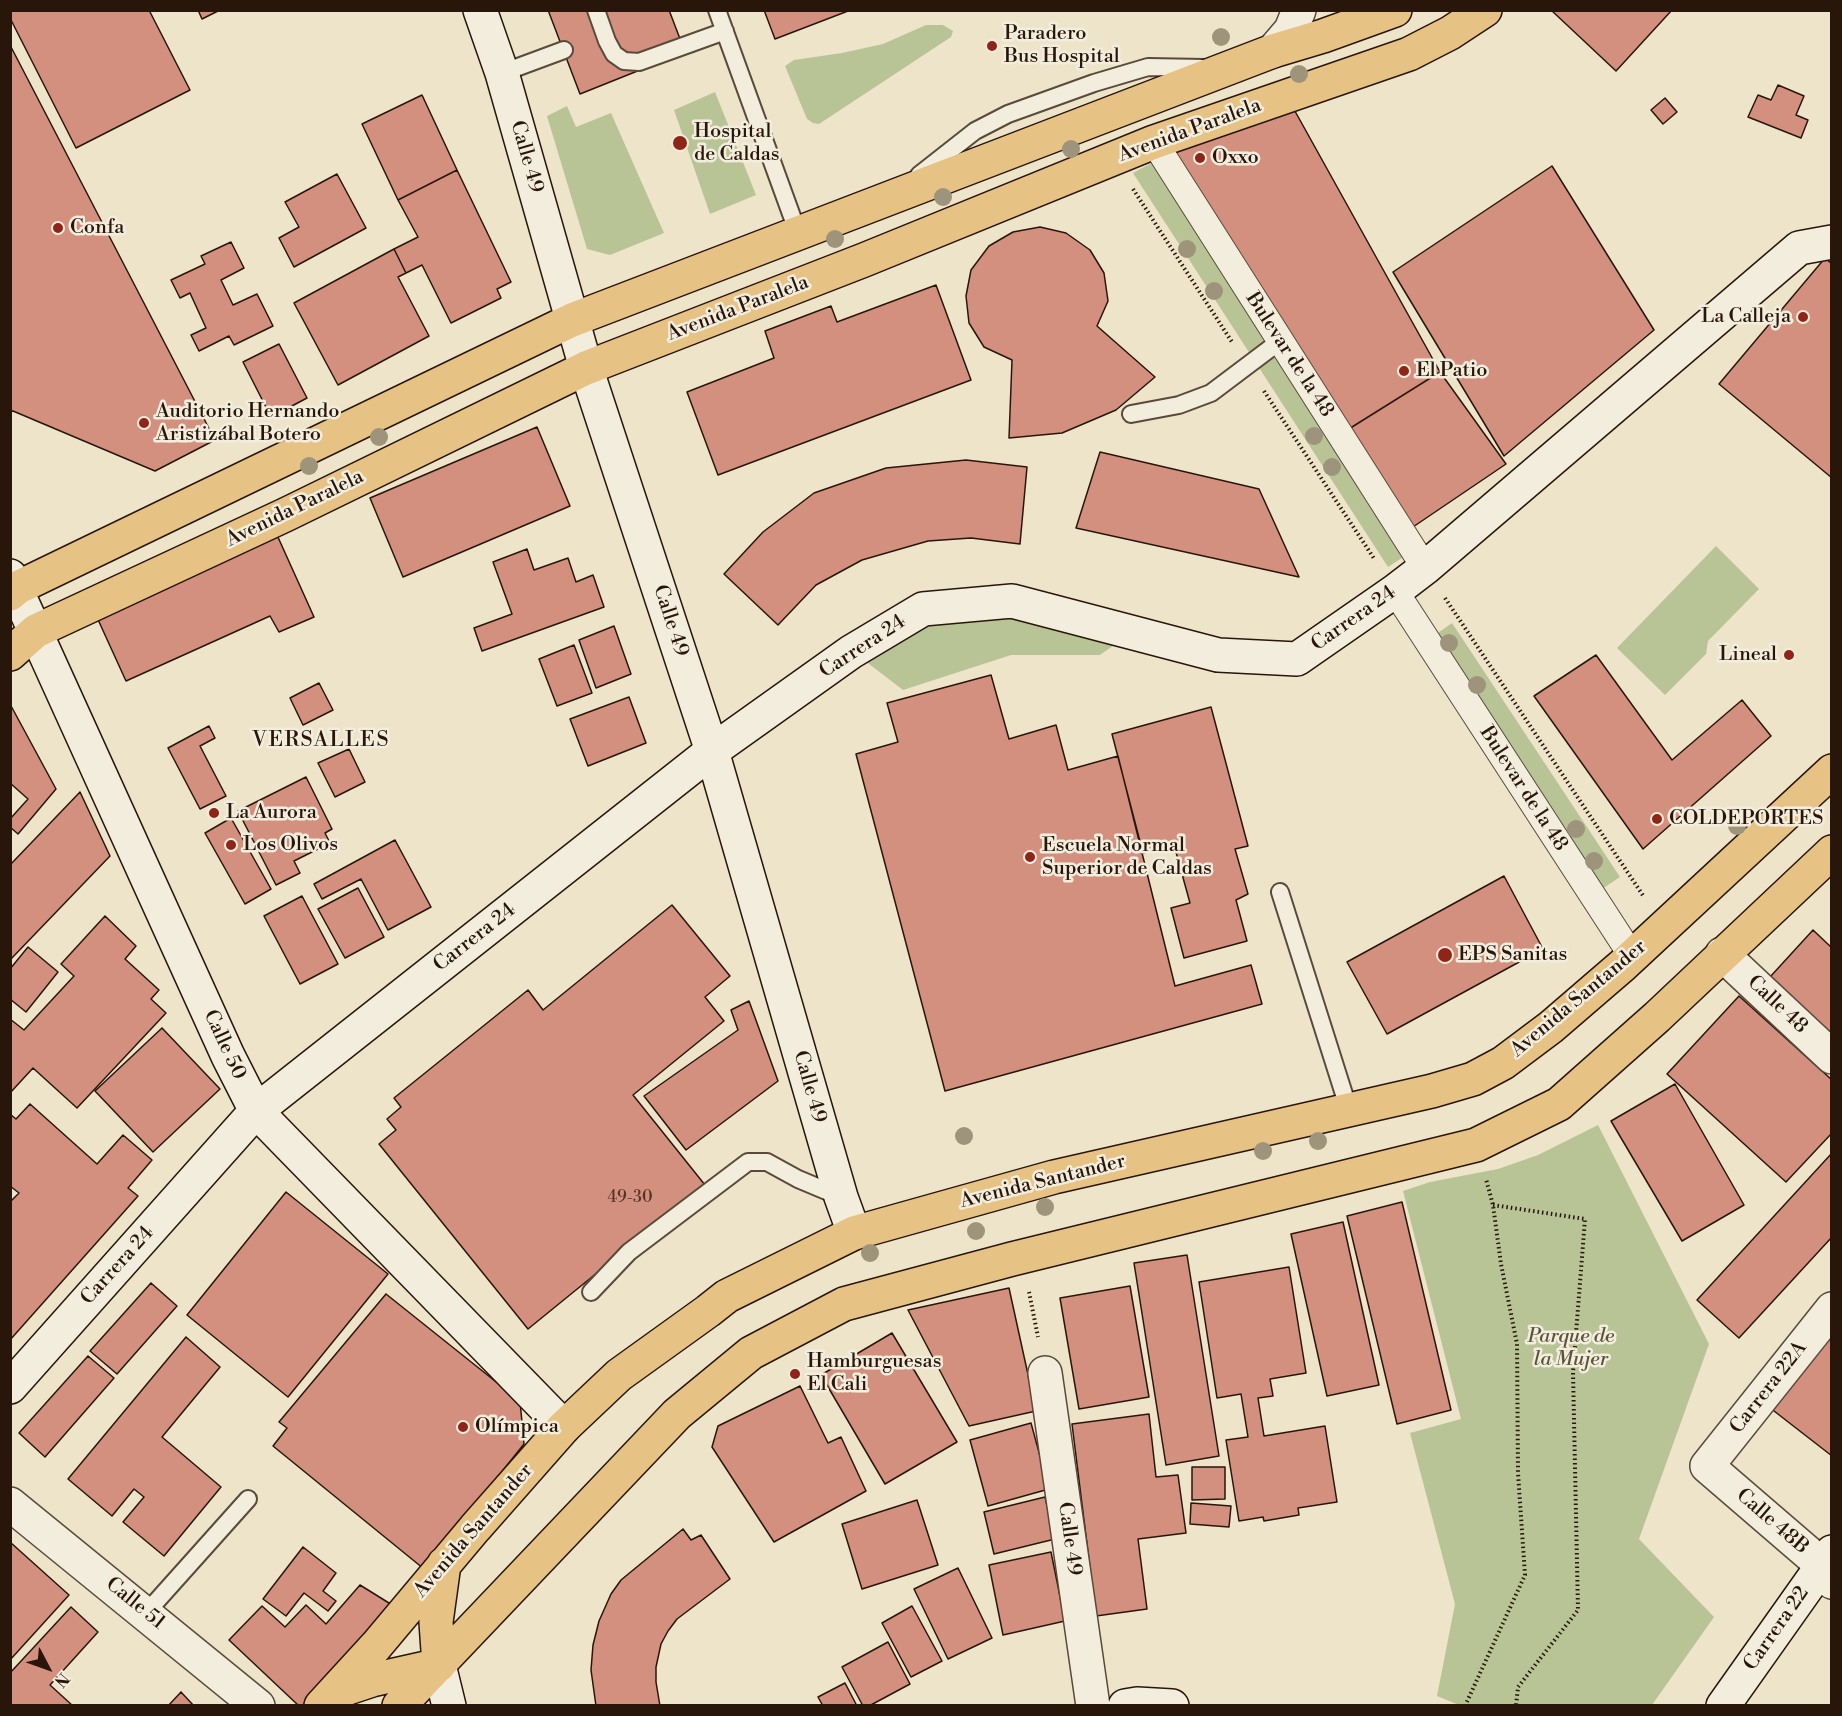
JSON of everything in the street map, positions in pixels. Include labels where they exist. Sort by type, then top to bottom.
[{"type":"main road","name":"Calle 49","points":[[480,10],[502,73],[586,368],[712,752],[841,1197],[854,1233]]},
{"type":"main road","points":[[1273,51],[1291,30],[1299,10]]},
{"type":"main road","points":[[13,586],[572,320],[1273,51],[1318,23],[1395,10]]},
{"type":"main road","name":"Avenida Paralela","points":[[10,654],[36,631],[285,515],[586,368],[864,260],[1154,142],[1409,54],[1450,33],[1485,10]]},
{"type":"main road","points":[[1318,23],[1325,61],[1321,85]]},
{"type":"main road","name":"Carrera 24","points":[[10,1387],[256,1111],[712,752],[851,652],[923,609],[1012,601],[1218,655],[1297,659],[1425,568],[1799,248],[1832,242]]},
{"type":"main road","name":"Calle 50","points":[[13,586],[36,631],[223,1045],[256,1111],[564,1427]]},
{"type":"main road","name":"Avenida Santander","points":[[327,1700],[564,1427],[619,1376],[727,1296],[854,1233],[1054,1176],[1432,1091],[1473,1079],[1503,1063],[1551,1027],[1664,927],[1832,771]]},
{"type":"main road","points":[[399,1706],[677,1414],[751,1353],[844,1304],[1023,1257],[1476,1145],[1559,1104],[1657,1017],[1832,852]]},
{"type":"main road","name":"Calle 48","points":[[1722,954],[1832,1057]]},
{"type":"main road","name":"Carrera 22A","points":[[1707,1466],[1832,1309]]},
{"type":"main road","name":"Calle 49","points":[[1045,1373],[1093,1706]]},
{"type":"main road","name":"Calle 48B","points":[[1707,1466],[1828,1567]]},
{"type":"main road","name":"Calle 51","points":[[10,1504],[258,1706]]},
{"type":"main road","points":[[444,1564],[436,1622],[439,1665],[449,1706]]},
{"type":"main road","name":"Carrera 22","points":[[1723,1706],[1828,1567]]},
{"type":"main road","points":[[327,1700],[372,1680],[439,1665]]},
{"type":"main road","points":[[1125,1706],[1137,1704],[1172,1706]]},
{"type":"street","name":"Bulevar de la 48","points":[[1154,142],[1425,568]]},
{"type":"street","name":"Bulevar de la 48","points":[[1395,591],[1632,956]]},
{"type":"lane","points":[[596,10],[615,54],[624,61],[639,62],[725,32]]},
{"type":"lane","points":[[717,10],[798,233]]},
{"type":"lane","points":[[502,73],[564,50]]},
{"type":"lane","points":[[1131,414],[1179,405],[1211,393],[1280,340]]},
{"type":"lane","points":[[1280,892],[1349,1110]]},
{"type":"lane","points":[[591,1292],[628,1252],[748,1162],[767,1161],[798,1179],[841,1197]]},
{"type":"lane","points":[[146,1613],[248,1499]]},
{"type":"path","points":[[1425,568],[1664,927]]},
{"type":"path","points":[[1465,1706],[1525,1575],[1518,1473],[1517,1344],[1501,1264],[1493,1205],[1476,1145]]},
{"type":"path","points":[[1493,1205],[1584,1219],[1573,1372],[1578,1610],[1518,1687],[1516,1706]]},
{"type":"path","points":[[1023,1257],[1045,1373]]},
{"type":"green space","points":[[926,25],[943,25],[953,31],[951,37],[819,124],[807,119],[785,66],[794,60],[883,44]]},
{"type":"green space","points":[[715,92],[756,195],[710,214],[674,110]]},
{"type":"green space","points":[[567,106],[576,127],[611,113],[664,233],[610,255],[587,249],[547,116]]},
{"type":"green space","points":[[1157,160],[1408,554],[1388,567],[1133,173]]},
{"type":"green space","points":[[1716,546],[1759,589],[1708,641],[1706,654],[1665,695],[1617,648]]},
{"type":"green space","points":[[979,593],[1138,628],[1100,655],[1011,655],[903,690],[864,660]]},
{"type":"green space","points":[[1452,623],[1620,877],[1602,889],[1435,635]]},
{"type":"green space","name":"Parque de la Mujer","points":[[1598,1125],[1709,1344],[1639,1539],[1714,1617],[1652,1705],[1459,1705],[1437,1696],[1455,1604],[1410,1433],[1461,1419],[1403,1191],[1430,1182],[1498,1169],[1538,1155]]},
{"type":"building","points":[[10,10],[149,10],[190,90],[76,148],[10,18]]},
{"type":"building","points":[[198,10],[220,10],[202,19]]},
{"type":"building","points":[[548,10],[669,10],[685,52],[580,94]]},
{"type":"building","points":[[764,10],[848,10],[848,11],[775,39]]},
{"type":"building","points":[[1551,10],[1672,10],[1616,71]]},
{"type":"building","name":"Confa","points":[[10,45],[215,440],[155,471],[13,411],[10,412]]},
{"type":"building","points":[[1778,85],[1804,96],[1796,115],[1808,120],[1801,138],[1748,117],[1758,95],[1771,100]]},
{"type":"building","points":[[422,95],[457,170],[398,200],[362,124]]},
{"type":"building","points":[[1665,98],[1677,112],[1663,124],[1651,110]]},
{"type":"building","points":[[1291,104],[1440,372],[1344,432],[1171,147]]},
{"type":"building","points":[[1552,166],[1654,330],[1504,456],[1393,272]]},
{"type":"building","points":[[457,170],[511,282],[497,289],[501,298],[451,323],[422,265],[406,273],[394,249],[418,237],[398,200]]},
{"type":"building","points":[[337,174],[366,228],[294,267],[279,238],[299,227],[285,202]]},
{"type":"building","points":[[1040,227],[1066,233],[1090,250],[1104,273],[1108,301],[1097,326],[1155,377],[1116,410],[1062,433],[1009,438],[1012,360],[984,347],[969,323],[966,296],[971,270],[989,246],[1013,232]]},
{"type":"building","points":[[231,242],[244,268],[221,280],[233,305],[257,294],[273,326],[234,345],[229,336],[199,351],[191,335],[206,328],[190,293],[180,298],[171,280],[205,264],[201,256]]},
{"type":"building","points":[[394,249],[406,273],[398,277],[429,336],[338,385],[294,303]]},
{"type":"building","name":"La Calleja","points":[[1825,258],[1832,264],[1832,478],[1719,384]]},
{"type":"building","points":[[936,285],[971,380],[718,475],[687,392],[774,358],[765,331],[831,306],[837,322]]},
{"type":"building","points":[[279,344],[307,398],[271,417],[243,362]]},
{"type":"building","points":[[1440,372],[1506,464],[1410,529],[1344,432]]},
{"type":"building","points":[[537,427],[570,506],[403,577],[370,498]]},
{"type":"building","points":[[1100,452],[1259,489],[1299,577],[1076,528]]},
{"type":"building","points":[[966,460],[1027,467],[1020,544],[971,538],[928,541],[862,560],[816,585],[778,625],[724,574],[763,532],[814,493],[886,468]]},
{"type":"building","points":[[277,535],[314,617],[279,632],[270,616],[126,681],[95,613]]},
{"type":"building","points":[[527,549],[534,570],[568,558],[576,582],[593,575],[604,607],[482,651],[474,628],[512,614],[493,562]]},
{"type":"building","points":[[614,626],[631,674],[596,688],[579,640]]},
{"type":"building","points":[[574,645],[592,693],[557,706],[539,659]]},
{"type":"building","points":[[1596,655],[1672,760],[1742,700],[1771,736],[1643,849],[1534,696]]},
{"type":"building","points":[[991,675],[1009,739],[1056,725],[1068,770],[1118,756],[1175,986],[1251,965],[1262,1004],[945,1091],[856,754],[898,742],[887,703]]},
{"type":"building","points":[[319,683],[333,710],[303,725],[290,698]]},
{"type":"building","points":[[629,697],[646,743],[588,766],[570,719]]},
{"type":"building","points":[[10,704],[56,789],[18,834],[10,827],[10,819],[28,799],[10,783]]},
{"type":"building","points":[[1211,707],[1248,846],[1235,849],[1248,894],[1236,900],[1247,941],[1184,958],[1171,908],[1190,903],[1174,845],[1143,853],[1112,734]]},
{"type":"building","points":[[209,726],[215,738],[200,746],[226,796],[200,809],[168,748]]},
{"type":"building","points":[[349,749],[365,782],[335,797],[318,763]]},
{"type":"building","points":[[306,777],[332,829],[325,833],[330,843],[294,861],[300,873],[276,885],[238,811]]},
{"type":"building","points":[[80,792],[110,856],[10,960],[10,865]]},
{"type":"building","points":[[231,818],[271,889],[245,904],[205,833]]},
{"type":"building","points":[[395,840],[431,907],[388,930],[361,879],[322,899],[314,884]]},
{"type":"building","name":"EPS Sanitas","points":[[1504,876],[1543,949],[1387,1034],[1347,962]]},
{"type":"building","points":[[358,888],[384,937],[345,958],[318,909]]},
{"type":"building","points":[[302,896],[338,964],[300,984],[264,916]]},
{"type":"building","points":[[672,905],[730,976],[705,997],[724,1021],[633,1095],[705,1185],[528,1329],[379,1144],[396,1130],[387,1119],[401,1107],[394,1098],[528,990],[543,1010]]},
{"type":"building","points":[[105,916],[136,946],[125,959],[159,990],[151,999],[166,1013],[77,1108],[33,1068],[10,1093],[10,1019],[24,1030],[74,976],[61,964]]},
{"type":"building","points":[[1813,930],[1832,948],[1832,1034],[1770,977]]},
{"type":"building","points":[[28,947],[58,972],[26,1012],[10,999],[10,969]]},
{"type":"building","points":[[1739,996],[1832,1080],[1832,1133],[1786,1182],[1667,1074]]},
{"type":"building","points":[[749,1001],[778,1081],[686,1150],[644,1096],[738,1030],[731,1010]]},
{"type":"building","points":[[162,1028],[220,1089],[153,1152],[95,1091]]},
{"type":"building","points":[[1675,1084],[1744,1205],[1682,1241],[1611,1121]]},
{"type":"building","points":[[30,1104],[97,1164],[123,1135],[152,1160],[128,1188],[138,1196],[10,1340],[10,1202],[19,1193],[10,1186],[10,1114],[16,1119]]},
{"type":"building","points":[[1832,1153],[1832,1237],[1739,1338],[1697,1300]]},
{"type":"building","points":[[286,1192],[388,1274],[288,1397],[187,1315]]},
{"type":"building","points":[[1402,1202],[1451,1410],[1397,1424],[1347,1216]]},
{"type":"building","points":[[1343,1222],[1379,1385],[1327,1396],[1291,1234]]},
{"type":"building","points":[[1187,1255],[1219,1456],[1166,1465],[1134,1263]]},
{"type":"building","points":[[1289,1267],[1306,1373],[1270,1379],[1273,1396],[1258,1398],[1264,1436],[1325,1426],[1337,1502],[1298,1508],[1299,1515],[1264,1521],[1263,1517],[1239,1521],[1226,1440],[1248,1437],[1241,1394],[1217,1398],[1199,1282]]},
{"type":"building","points":[[151,1283],[177,1306],[117,1374],[90,1351]]},
{"type":"building","points":[[1130,1286],[1149,1397],[1079,1409],[1060,1298]]},
{"type":"building","points":[[1009,1288],[1036,1411],[969,1426],[908,1310]]},
{"type":"building","points":[[386,1294],[520,1401],[524,1444],[424,1569],[273,1446],[287,1428],[279,1422]]},
{"type":"building","points":[[1832,1330],[1832,1456],[1765,1404]]},
{"type":"building","points":[[892,1333],[957,1442],[885,1484],[821,1375]]},
{"type":"building","points":[[186,1337],[220,1367],[162,1437],[221,1487],[164,1556],[123,1522],[144,1497],[134,1489],[112,1516],[68,1479]]},
{"type":"building","points":[[88,1356],[114,1378],[45,1457],[19,1433]]},
{"type":"building","points":[[800,1386],[828,1443],[841,1437],[866,1491],[774,1542],[712,1447],[718,1426]]},
{"type":"building","points":[[1149,1414],[1156,1477],[1178,1475],[1186,1533],[1138,1539],[1147,1609],[1096,1616],[1072,1424]]},
{"type":"building","points":[[1031,1423],[1049,1489],[988,1506],[970,1440]]},
{"type":"building","points":[[1192,1467],[1225,1467],[1225,1499],[1192,1500]]},
{"type":"building","points":[[1045,1497],[1055,1539],[994,1554],[984,1512]]},
{"type":"building","points":[[917,1500],[938,1565],[862,1589],[842,1524]]},
{"type":"building","points":[[1191,1503],[1231,1506],[1229,1527],[1190,1524]]},
{"type":"building","points":[[683,1529],[691,1540],[701,1535],[730,1579],[677,1619],[668,1631],[661,1644],[656,1667],[660,1706],[596,1706],[591,1670],[593,1645],[599,1621],[611,1594],[621,1580]]},
{"type":"building","points":[[10,1542],[69,1595],[10,1660]]},
{"type":"building","points":[[303,1547],[336,1573],[323,1591],[336,1601],[328,1611],[304,1593],[286,1616],[263,1599]]},
{"type":"building","points":[[1051,1552],[1065,1621],[1003,1635],[989,1565]]},
{"type":"building","points":[[958,1568],[992,1638],[948,1659],[914,1589]]},
{"type":"building","points":[[360,1585],[397,1608],[306,1706],[299,1706],[229,1640],[262,1606],[285,1627],[306,1605],[326,1624]]},
{"type":"building","points":[[912,1606],[942,1661],[911,1677],[882,1623]]},
{"type":"building","points":[[71,1607],[98,1632],[50,1685],[73,1706],[10,1706],[10,1673]]},
{"type":"building","points":[[888,1642],[910,1684],[869,1706],[863,1706],[842,1667]]},
{"type":"building","points":[[845,1683],[857,1706],[823,1706],[818,1697]]},
{"type":"building","points":[[181,1692],[194,1706],[168,1706]]},
{"type":"place","name":"Paradero Bus Hospital","points":[[992,46]]},
{"type":"place","name":"Hospital de Caldas","points":[[680,143]]},
{"type":"place","name":"Oxxo","points":[[1200,158]]},
{"type":"place","name":"Confa","points":[[58,228]]},
{"type":"place","name":"La Calleja","points":[[1803,317]]},
{"type":"place","name":"El Patio","points":[[1404,371]]},
{"type":"place","name":"Auditorio Hernando Aristizábal Botero","points":[[144,423]]},
{"type":"place","name":"Lineal","points":[[1789,655]]},
{"type":"place","name":"La Aurora","points":[[214,813]]},
{"type":"place","name":"COLDEPORTES","points":[[1657,819]]},
{"type":"place","name":"Los Olivos","points":[[231,845]]},
{"type":"place","name":"Escuela Normal Superior de Caldas","points":[[1030,857]]},
{"type":"place","name":"EPS Sanitas","points":[[1445,955]]},
{"type":"place","name":"Hamburguesas El Cali","points":[[795,1374]]},
{"type":"place","name":"Olímpica","points":[[463,1427]]},
{"type":"district","name":"VERSALLES","points":[[321,741]]}]
